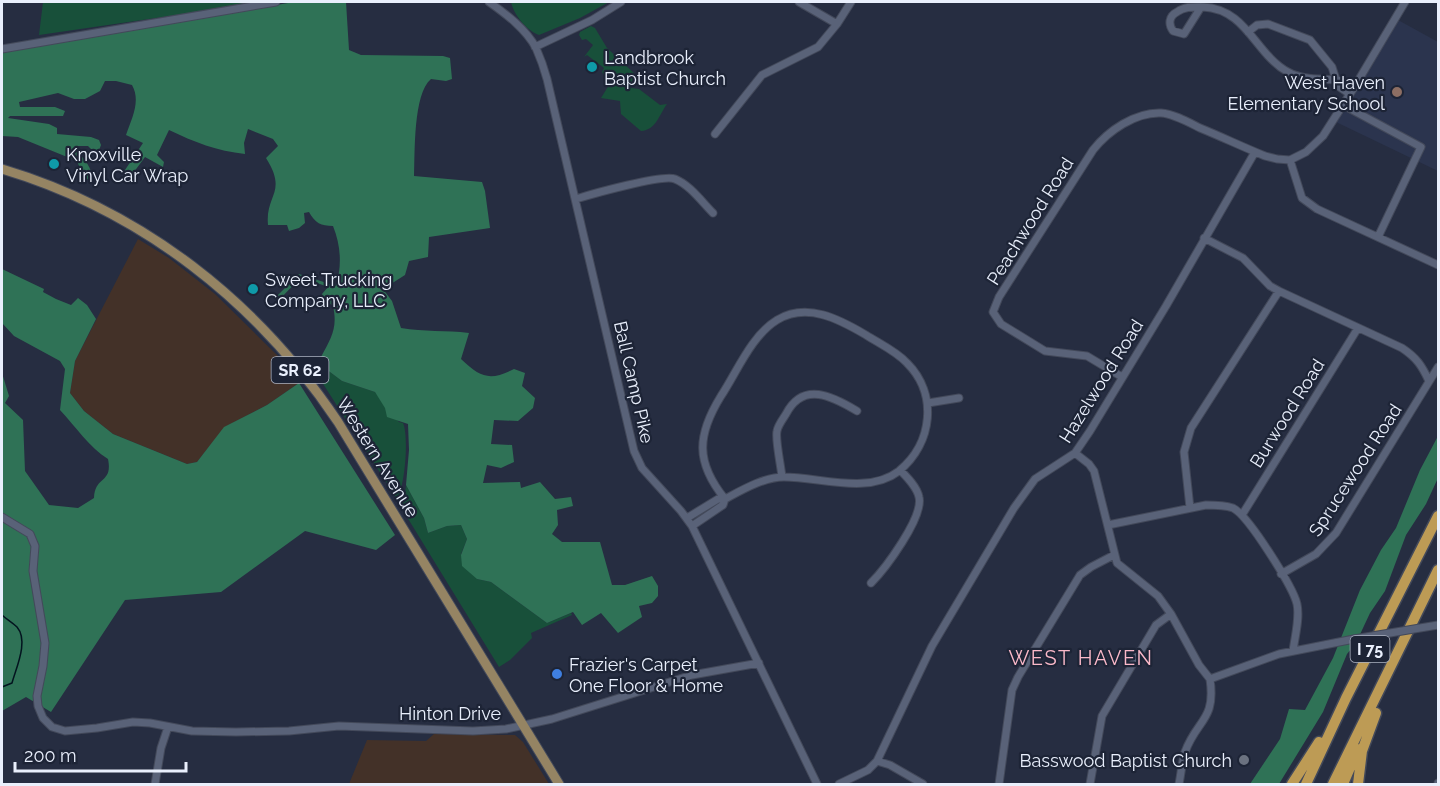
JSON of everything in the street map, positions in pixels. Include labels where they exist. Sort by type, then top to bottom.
[{"type":"highway","name":"I 75","points":[[1306,784],[1346,698],[1438,516]]},
{"type":"highway","name":"I 75","points":[[1333,784],[1438,570]]},
{"type":"highway","points":[[1358,784],[1362,751],[1394,661]]},
{"type":"highway","points":[[1292,784],[1346,698]]},
{"type":"highway","points":[[1343,784],[1371,722]]},
{"type":"main road","name":"Western Avenue","points":[[2,169],[70,194],[132,225],[206,275],[262,326],[308,380],[338,422],[559,784]]},
{"type":"street","points":[[2,49],[276,2]]},
{"type":"street","name":"Ball Camp Pike","points":[[489,2],[516,24],[535,47],[551,90],[634,451],[642,468],[692,526],[818,784]]},
{"type":"street","points":[[535,47],[592,20],[621,2]]},
{"type":"street","points":[[799,2],[837,24]]},
{"type":"street","points":[[715,134],[762,75],[818,47],[851,2]]},
{"type":"street","points":[[1255,152],[1277,159],[1290,160],[1305,152],[1323,136],[1405,2]]},
{"type":"street","points":[[1201,7],[1184,34],[1173,31],[1170,27],[1170,21],[1176,12],[1187,7],[1201,7],[1221,9],[1234,16],[1287,72],[1297,76],[1342,81],[1355,86]]},
{"type":"street","points":[[1248,32],[1257,25],[1268,24],[1310,40],[1332,67],[1338,86],[1350,94]]},
{"type":"street","points":[[1343,105],[1421,147],[1378,237]]},
{"type":"street","name":"Peachwood Road","points":[[1122,377],[1087,356],[1045,351],[1001,324],[993,312],[999,297],[1101,139],[1113,130],[1138,117],[1161,113],[1186,121],[1255,152]]},
{"type":"street","name":"Hazelwood Road","points":[[877,761],[932,646],[1014,508],[1035,479],[1075,453],[1255,152]]},
{"type":"street","points":[[1290,160],[1302,198],[1317,208],[1438,265]]},
{"type":"street","points":[[576,199],[612,188],[671,178],[682,182],[713,213]]},
{"type":"street","points":[[1204,238],[1243,258],[1270,286],[1415,356],[1429,381]]},
{"type":"street","points":[[1190,508],[1184,452],[1191,428],[1279,291]]},
{"type":"street","points":[[687,518],[718,499],[725,499],[765,480],[782,477],[870,483],[891,476],[900,470],[921,442],[925,432],[928,402],[918,376],[898,354],[829,316],[808,312],[784,316],[766,328],[758,338],[711,412],[703,433],[704,462],[710,477],[725,499]]},
{"type":"street","name":"Burwood Road","points":[[1242,514],[1358,328]]},
{"type":"street","name":"Sprucewood Road","points":[[1281,574],[1316,554],[1329,543],[1438,367]]},
{"type":"street","points":[[782,477],[777,430],[789,408],[805,395],[821,394],[839,400],[856,411]]},
{"type":"street","points":[[928,402],[959,398]]},
{"type":"street","points":[[1075,453],[1094,471],[1117,563],[1158,596],[1171,614],[1199,665],[1210,679],[1212,695],[1209,710],[1185,751],[1179,784]]},
{"type":"street","points":[[871,583],[884,571],[919,510],[919,497],[900,470]]},
{"type":"street","points":[[692,526],[723,505],[725,499]]},
{"type":"street","points":[[1108,525],[1215,504],[1234,508],[1242,514],[1281,574],[1297,604],[1298,617],[1293,651]]},
{"type":"street","name":"Hinton Drive","points":[[2,517],[30,534],[35,546],[33,571],[45,643],[37,696],[38,706],[43,718],[52,727],[65,731],[133,722],[192,731],[261,733],[339,726],[506,729],[556,717],[692,675],[759,663]]},
{"type":"street","points":[[999,784],[1012,690],[1018,677],[1080,575],[1114,555]]},
{"type":"street","points":[[1090,784],[1102,716],[1156,625],[1171,614]]},
{"type":"street","points":[[1210,679],[1279,654],[1438,625]]},
{"type":"street","points":[[155,784],[161,748],[168,727]]},
{"type":"street","points":[[839,784],[868,770],[877,761],[890,765],[923,784]]},
{"type":"shaded area","name":"West Haven Elementary School","points":[[1398,20],[1438,42],[1438,171],[1336,122]]},
{"type":"shaded area","points":[[138,239],[169,258],[215,294],[279,357],[299,383],[267,405],[225,427],[197,462],[187,464],[113,434],[84,411],[70,393],[75,361]]},
{"type":"shaded area","points":[[434,734],[515,735],[523,742],[549,784],[349,784],[367,740],[426,741]]},
{"type":"green space","points":[[43,2],[267,2],[39,35]]},
{"type":"green space","points":[[294,2],[346,2],[349,50],[361,55],[450,58],[452,79],[446,81],[431,79],[421,97],[416,124],[414,176],[482,182],[490,228],[429,237],[428,257],[409,261],[405,275],[383,289],[392,301],[401,328],[469,333],[461,359],[474,370],[486,376],[506,373],[514,369],[525,373],[522,386],[535,398],[533,408],[518,421],[494,420],[491,444],[512,445],[514,462],[501,468],[487,465],[483,483],[520,482],[521,488],[540,482],[555,499],[571,497],[573,506],[557,510],[558,525],[552,534],[562,542],[600,542],[612,585],[625,585],[652,576],[658,586],[658,596],[652,603],[639,606],[642,617],[618,633],[601,613],[582,625],[573,612],[547,623],[491,582],[477,579],[462,566],[461,555],[467,539],[461,525],[447,526],[428,533],[424,518],[406,485],[409,450],[408,424],[387,417],[385,408],[375,392],[342,381],[326,369],[321,357],[331,338],[335,321],[333,306],[325,300],[322,294],[328,287],[301,277],[280,299],[277,296],[299,274],[336,286],[340,256],[333,226],[319,223],[309,212],[304,213],[305,223],[299,228],[289,231],[287,225],[268,225],[268,215],[276,186],[266,158],[278,146],[273,139],[248,129],[244,143],[245,154],[206,145],[169,130],[157,155],[164,162],[163,167],[145,157],[131,176],[125,177],[125,170],[143,143],[126,135],[136,103],[135,91],[132,85],[116,81],[105,81],[100,91],[85,99],[74,99],[58,93],[19,102],[20,107],[55,107],[65,111],[63,116],[10,116],[8,118],[49,124],[57,128],[57,134],[91,137],[99,140],[101,145],[98,153],[88,146],[79,146],[77,152],[89,168],[93,180],[91,183],[82,173],[77,161],[18,137],[2,136],[2,52]]},
{"type":"green space","points":[[511,2],[609,2],[580,18],[539,35],[521,22]]},
{"type":"green space","points":[[591,26],[595,28],[607,48],[636,75],[632,80],[631,88],[639,89],[660,105],[667,104],[650,128],[641,131],[621,114],[620,101],[601,98],[614,77],[608,73],[605,77],[602,72],[604,68],[587,55],[584,57],[593,45],[586,39],[582,40],[579,35]]},
{"type":"green space","points":[[2,269],[44,289],[43,292],[56,299],[71,305],[78,298],[87,305],[96,319],[75,361],[70,393],[84,411],[113,434],[187,464],[197,462],[224,427],[267,405],[299,383],[395,535],[376,550],[305,531],[221,592],[125,600],[51,712],[26,697],[2,711],[2,373],[9,396],[5,403],[23,420],[25,471],[49,505],[78,508],[94,498],[97,486],[106,476],[109,467],[108,459],[89,443],[60,410],[65,369],[60,361],[14,336],[2,323]]},
{"type":"green space","points":[[326,369],[342,381],[375,392],[399,422],[403,423],[406,439],[405,461],[402,484],[397,499],[318,376]]},
{"type":"green space","points":[[1438,436],[1438,478],[1426,504],[1406,535],[1385,591],[1370,613],[1356,643],[1347,654],[1323,712],[1279,784],[1250,784],[1280,739],[1289,709],[1305,710],[1333,658],[1360,590],[1381,550],[1396,528],[1420,470]]},
{"type":"green space","points":[[406,485],[424,518],[428,533],[447,526],[461,525],[467,539],[461,554],[477,579],[491,582],[547,623],[571,613],[572,615],[531,633],[532,638],[510,660],[499,667],[399,504],[401,499],[404,503]]},
{"type":"waterway","points":[[2,615],[17,627],[22,640],[12,683],[2,687]]},
{"type":"place","name":"Landbrook Baptist Church","points":[[592,67]]},
{"type":"place","name":"West Haven Elementary School","points":[[1397,92]]},
{"type":"place","name":"Knoxville Vinyl Car Wrap","points":[[54,164]]},
{"type":"place","name":"Sweet Trucking Company, LLC","points":[[253,289]]},
{"type":"place","name":"Frazier's Carpet One Floor & Home","points":[[557,674]]},
{"type":"place","name":"Basswood Baptist Church","points":[[1244,760]]},
{"type":"district","name":"WEST HAVEN","points":[[1081,658]]}]
